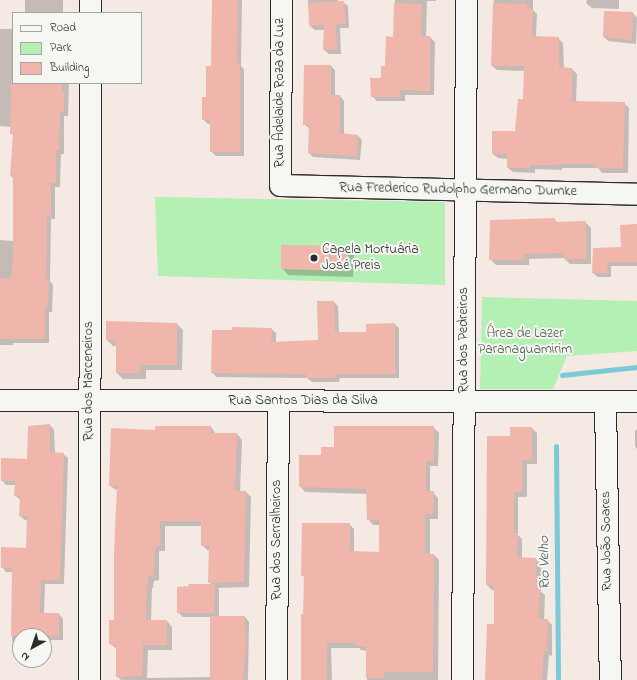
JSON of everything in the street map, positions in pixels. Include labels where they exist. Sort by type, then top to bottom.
[{"type":"street","points":[[90,0],[90,12]]},
{"type":"street","name":"Rua Adelaide Roza da Luz","points":[[280,185],[281,0]]},
{"type":"street","name":"Rua dos Pedreiros","points":[[462,680],[466,0]]},
{"type":"street","name":"Rua dos Marceneiros","points":[[89,680],[90,84]]},
{"type":"street","name":"Rua Frederico Rudolpho Germano Dumke","points":[[280,185],[637,194]]},
{"type":"street","name":"Rua Santos Dias da Silva","points":[[0,400],[464,402],[637,401]]},
{"type":"street","name":"Rua dos Serralheiros","points":[[276,680],[278,401]]},
{"type":"street","name":"Rua João Soares","points":[[605,402],[610,680]]},
{"type":"green space","points":[[155,197],[445,202],[445,285],[158,276]]},
{"type":"green space","name":"Área de Lazer Paranaguamirim","points":[[482,297],[637,301],[637,351],[567,356],[553,389],[480,389]]},
{"type":"building","points":[[212,0],[238,0],[237,63],[240,63],[240,152],[210,152],[210,120],[202,120],[202,97],[206,97],[206,66],[211,66]]},
{"type":"building","points":[[344,1],[346,24],[336,24],[337,50],[323,50],[324,25],[309,26],[308,3]]},
{"type":"building","points":[[394,3],[422,4],[421,36],[430,36],[430,91],[400,90],[400,97],[371,97],[370,78],[381,78],[381,66],[385,66],[386,36],[393,37]]},
{"type":"building","points":[[493,3],[527,4],[527,8],[533,9],[532,36],[559,37],[559,67],[572,68],[572,101],[625,102],[623,168],[596,168],[596,164],[558,164],[530,165],[530,168],[507,168],[507,154],[492,154],[492,131],[515,131],[518,99],[523,99],[524,66],[491,66]]},
{"type":"building","points":[[604,11],[633,12],[632,40],[603,37]]},
{"type":"building","points":[[304,65],[331,65],[331,95],[340,95],[340,133],[358,135],[357,156],[308,153],[309,125],[303,125]]},
{"type":"building","points":[[11,83],[62,84],[62,91],[64,91],[64,112],[60,112],[59,150],[56,150],[56,183],[51,183],[51,215],[47,215],[46,279],[49,279],[48,307],[45,307],[45,339],[0,339],[0,278],[11,279],[13,260],[13,176],[10,176],[13,134],[10,134]]},
{"type":"building","points":[[555,218],[555,222],[586,221],[586,259],[564,259],[563,253],[524,254],[524,260],[489,260],[490,220]]},
{"type":"building","points":[[637,224],[637,262],[607,262],[608,273],[592,273],[593,248],[621,247],[620,225]]},
{"type":"building","name":"Capela Mortuária José Preis","points":[[281,245],[347,246],[346,271],[281,269]]},
{"type":"building","points":[[317,301],[334,301],[335,332],[366,332],[366,324],[395,323],[395,374],[335,374],[335,378],[306,378],[306,374],[211,373],[212,330],[232,330],[232,327],[272,328],[271,342],[318,340]]},
{"type":"building","points":[[106,321],[177,323],[177,365],[140,365],[140,373],[116,373],[116,340],[106,340]]},
{"type":"building","points":[[50,424],[50,452],[64,453],[60,580],[41,580],[40,613],[59,613],[59,636],[52,636],[52,628],[12,628],[11,636],[12,568],[1,568],[1,547],[26,548],[27,516],[19,516],[20,496],[14,496],[15,481],[1,481],[1,458],[27,459],[28,426]]},
{"type":"building","points":[[155,426],[211,426],[211,433],[237,433],[235,491],[246,491],[244,582],[208,583],[209,546],[201,546],[201,521],[160,521],[160,546],[155,547],[154,575],[149,576],[147,583],[146,620],[167,620],[167,645],[143,645],[142,676],[116,677],[116,645],[109,644],[109,620],[114,620],[114,552],[117,486],[109,486],[111,428],[155,430]]},
{"type":"building","points":[[334,426],[434,426],[434,462],[426,461],[426,491],[434,491],[433,514],[425,514],[425,554],[434,554],[433,672],[384,672],[384,678],[366,678],[366,646],[355,646],[355,643],[327,643],[327,680],[301,680],[301,614],[303,614],[304,576],[301,576],[302,523],[350,523],[350,551],[379,552],[379,520],[367,520],[366,489],[299,487],[299,455],[321,455],[321,447],[334,447]]},
{"type":"building","points":[[510,427],[532,427],[532,460],[522,460],[522,492],[514,492],[514,533],[518,533],[517,557],[536,558],[537,589],[540,589],[539,619],[548,619],[547,651],[544,651],[542,680],[485,680],[487,624],[494,624],[494,586],[486,585],[487,436],[510,436]]},
{"type":"building","points":[[188,584],[215,584],[214,613],[177,613],[177,587],[189,586]]},
{"type":"building","points":[[210,616],[245,616],[246,645],[243,680],[210,680]]},
{"type":"waterway","name":"Rio Velho","points":[[562,375],[637,367]]},
{"type":"waterway","name":"Rio Velho","points":[[556,446],[558,680]]},
{"type":"place","name":"Capela Mortuária José Preis","points":[[314,258]]}]
